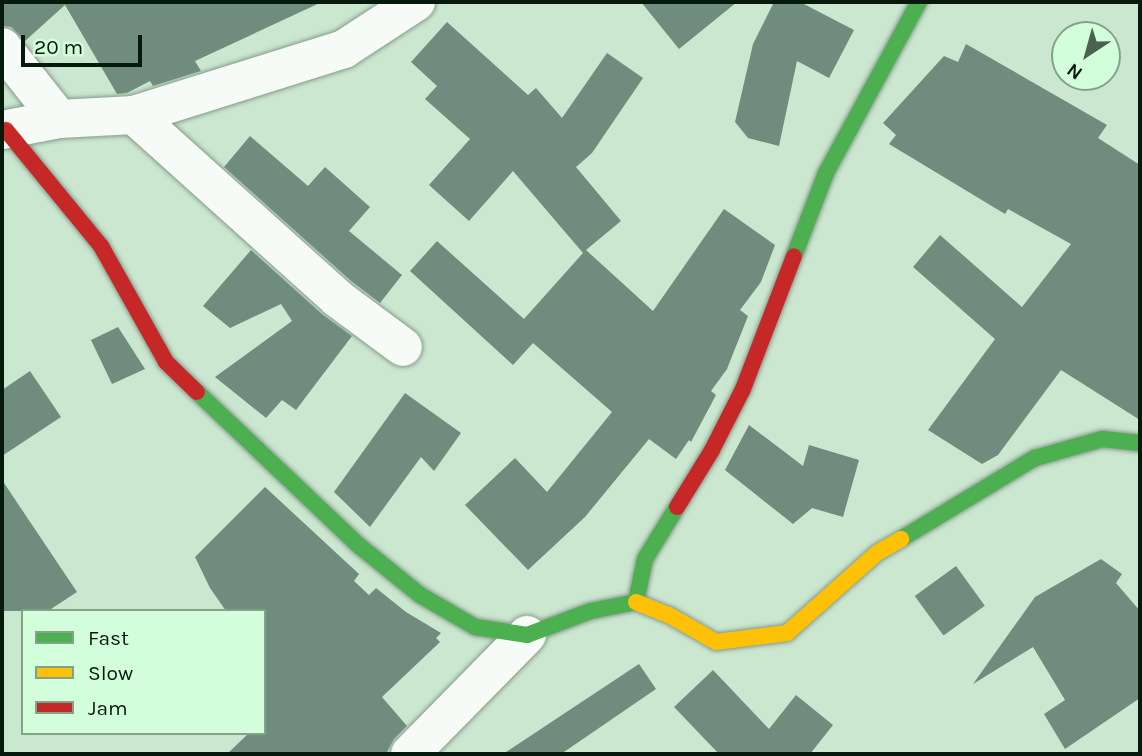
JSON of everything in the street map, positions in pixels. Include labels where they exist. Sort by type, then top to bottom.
[{"type":"street","points":[[416,2],[344,49],[134,115],[59,119],[4,130],[101,246],[166,362],[357,544],[420,595],[475,627],[527,635]]},
{"type":"street","points":[[636,602],[645,559],[712,450],[743,388],[826,173],[919,2]]},
{"type":"street","points":[[2,47],[59,119]]},
{"type":"street","points":[[134,115],[337,298],[403,347]]},
{"type":"street","points":[[410,754],[527,635],[591,611],[636,602],[669,615],[716,642],[787,633],[877,553],[1035,458],[1102,439],[1140,443]]},
{"type":"building","points":[[2,2],[322,2],[195,61],[201,71],[153,86],[150,81],[127,93],[117,94],[65,5],[25,41],[11,27],[2,26]]},
{"type":"building","points":[[641,2],[737,2],[679,49]]},
{"type":"building","points":[[774,2],[800,2],[854,30],[829,78],[797,61],[779,146],[748,138],[735,122],[753,44]]},
{"type":"building","points":[[447,22],[528,95],[536,88],[562,118],[607,53],[643,78],[592,153],[576,167],[621,221],[586,250],[653,311],[724,209],[775,245],[761,282],[740,310],[748,316],[727,369],[711,391],[716,395],[691,442],[689,440],[676,459],[649,439],[585,517],[528,570],[465,505],[515,458],[547,492],[612,412],[533,343],[513,365],[410,271],[437,241],[524,319],[583,253],[513,171],[469,221],[429,185],[470,139],[425,99],[437,86],[411,62]]},
{"type":"building","points":[[966,44],[1107,125],[1098,138],[1140,165],[1140,420],[1061,370],[998,455],[982,464],[928,430],[995,339],[913,267],[940,235],[1022,307],[1071,244],[1008,209],[1005,214],[889,144],[896,135],[883,123],[944,56],[958,62]]},
{"type":"building","points":[[250,136],[308,186],[325,167],[370,207],[349,231],[402,275],[380,303],[351,281],[224,167]]},
{"type":"building","points":[[251,250],[322,314],[352,336],[296,410],[282,400],[266,418],[215,377],[292,321],[281,304],[230,328],[203,306]]},
{"type":"building","points":[[118,327],[145,369],[112,384],[91,340]]},
{"type":"building","points":[[30,371],[61,417],[2,456],[2,390]]},
{"type":"building","points":[[405,393],[461,433],[434,471],[421,457],[370,527],[334,492]]},
{"type":"building","points":[[749,425],[803,466],[809,445],[859,460],[843,517],[812,508],[793,524],[725,470]]},
{"type":"building","points":[[2,480],[77,592],[51,609],[2,611]]},
{"type":"building","points":[[265,487],[359,574],[354,581],[369,595],[376,588],[406,612],[441,633],[436,638],[440,642],[382,697],[407,726],[394,739],[386,754],[227,754],[247,735],[266,735],[266,609],[225,609],[210,588],[195,557]]},
{"type":"building","points":[[1101,559],[1122,574],[1116,583],[1140,611],[1140,698],[1065,749],[1044,714],[1065,700],[1033,647],[973,684],[1035,597]]},
{"type":"building","points":[[956,566],[985,606],[944,636],[915,596]]},
{"type":"building","points":[[639,664],[656,689],[561,754],[503,754]]},
{"type":"building","points":[[713,670],[769,729],[796,695],[833,725],[810,754],[719,754],[674,707]]},
{"type":"traffic: fast","points":[[794,256],[826,173],[919,2]]},
{"type":"traffic: fast","points":[[197,392],[357,544],[420,595],[475,627],[527,635],[591,611],[636,602],[645,559],[677,507]]},
{"type":"traffic: fast","points":[[901,539],[1035,458],[1102,439],[1140,443]]},
{"type":"traffic: slow","points":[[636,602],[669,615],[716,642],[787,633],[877,553],[901,539]]},
{"type":"traffic: jam","points":[[6,130],[101,246],[166,362],[197,392]]},
{"type":"traffic: jam","points":[[677,507],[712,450],[743,389],[794,256]]}]
